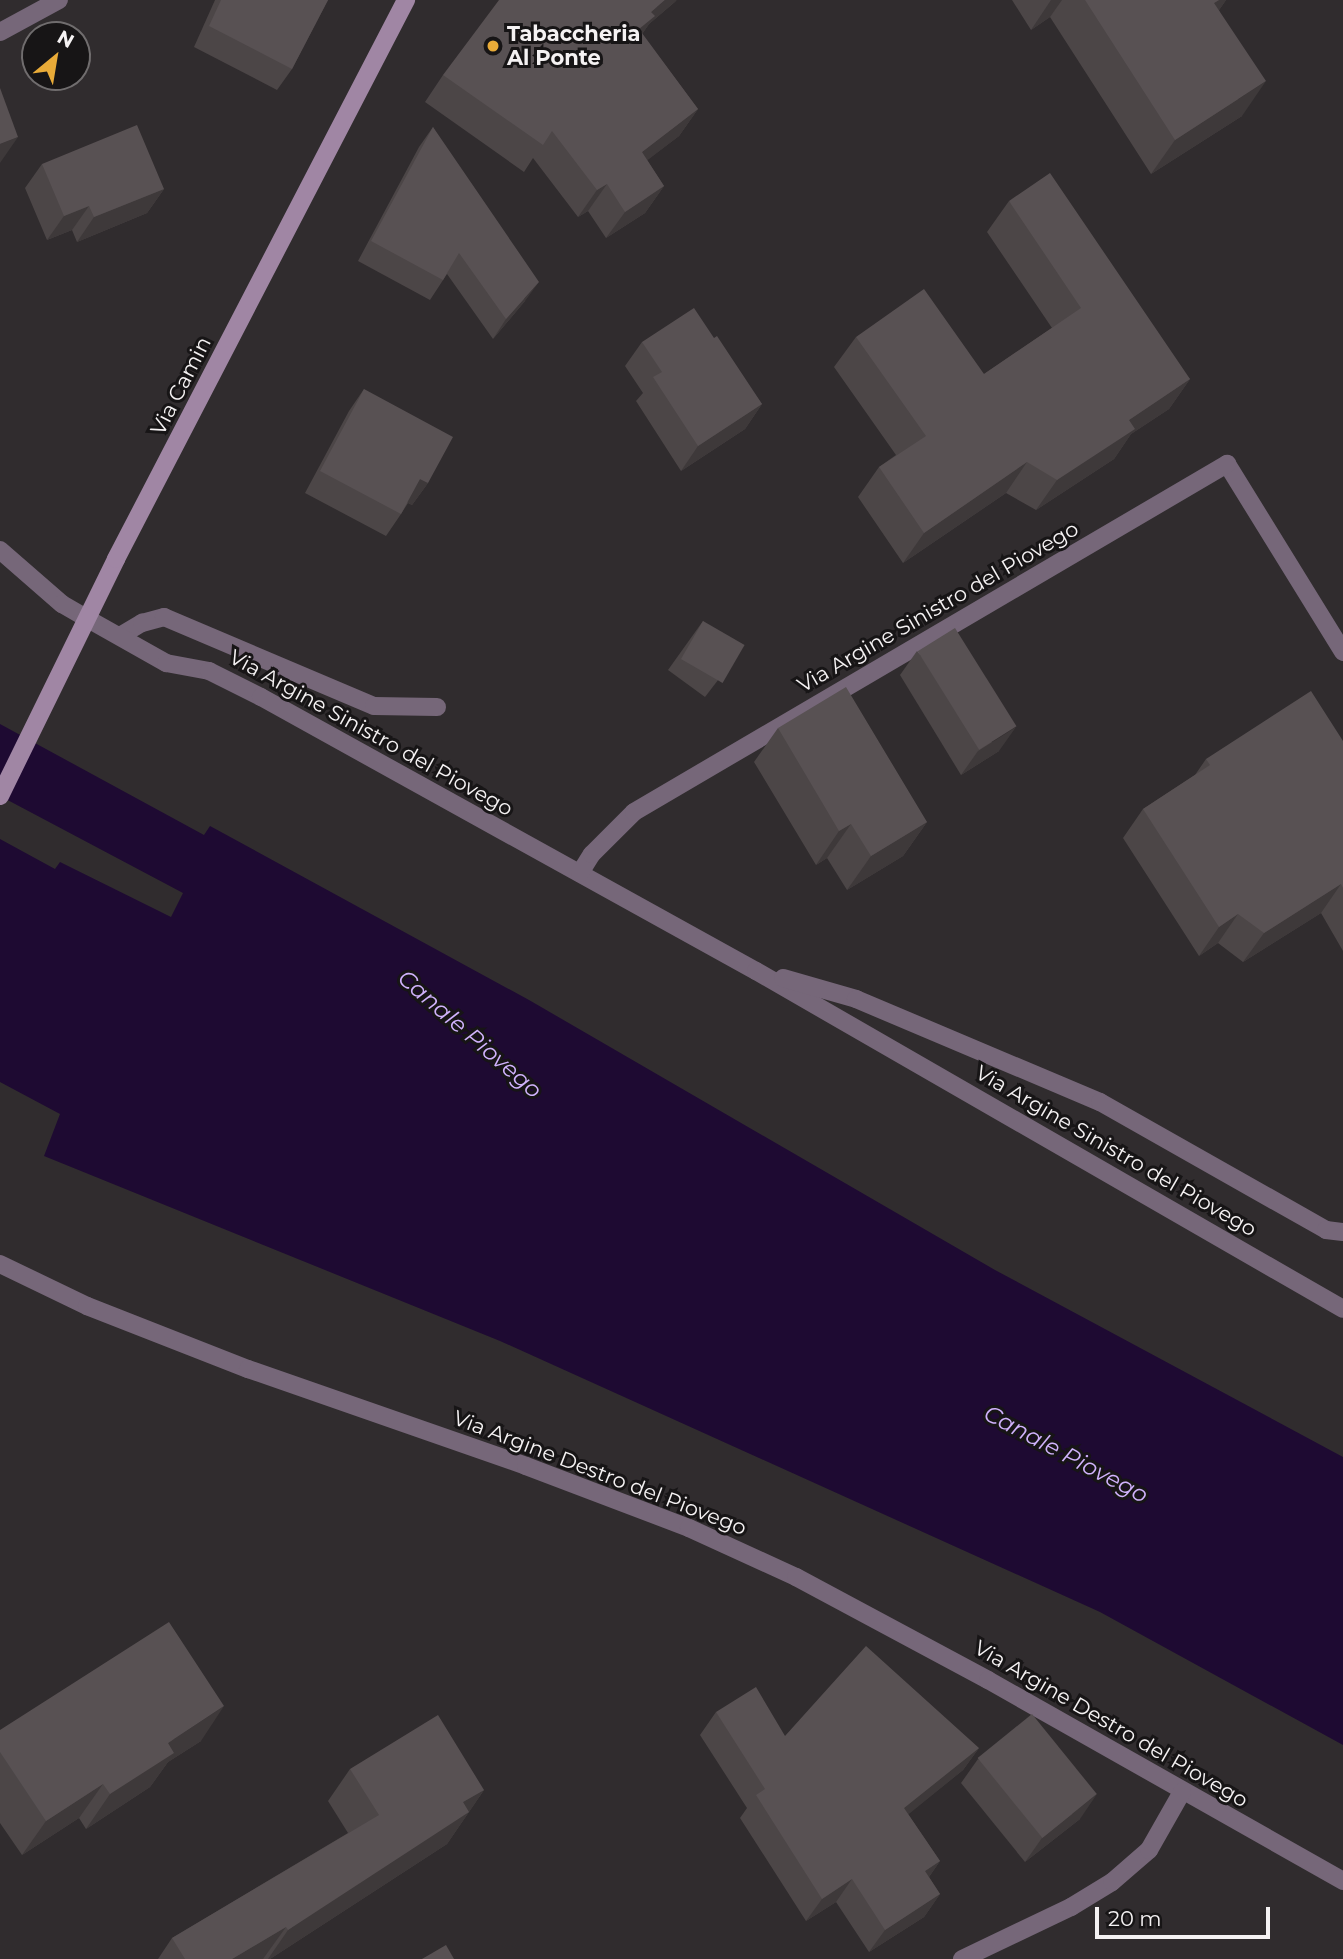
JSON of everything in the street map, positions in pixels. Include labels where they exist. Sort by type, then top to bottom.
[{"type":"street","points":[[0,32],[59,0]]},
{"type":"street","name":"Via Camin","points":[[0,796],[406,0]]},
{"type":"street","name":"Via Argine Sinistro del Piovego","points":[[580,873],[592,854],[634,812],[1227,464],[1343,652]]},
{"type":"street","name":"Via Argine Sinistro del Piovego","points":[[0,550],[61,604],[166,663],[209,671],[240,686],[756,971],[1343,1309]]},
{"type":"street","points":[[120,636],[142,622],[163,617],[374,706],[437,707]]},
{"type":"street","name":"Via Argine Sinistro del Piovego","points":[[756,971],[856,999],[1100,1102],[1326,1230],[1343,1232]]},
{"type":"street","name":"Via Argine Destro del Piovego","points":[[0,1264],[87,1306],[248,1369],[526,1465],[690,1528],[796,1577],[976,1673],[1343,1881]]},
{"type":"street","points":[[962,1959],[1072,1907],[1112,1882],[1149,1850],[1182,1791]]},
{"type":"water","name":"Canale Piovego","points":[[0,724],[204,835],[210,826],[529,1000],[995,1270],[1343,1457],[1343,1745],[1100,1612],[500,1341],[44,1156],[60,1114],[0,1082],[0,839],[55,869],[60,862],[171,917],[183,893],[0,796]]},
{"type":"building","points":[[221,0],[328,0],[292,69],[209,26]]},
{"type":"building","points":[[499,0],[665,0],[651,12],[655,16],[639,29],[698,109],[642,152],[664,186],[625,212],[607,184],[597,190],[552,131],[543,145],[443,75]]},
{"type":"building","points":[[1085,0],[1219,0],[1214,3],[1266,81],[1175,140]]},
{"type":"building","points":[[0,88],[18,137],[0,144]]},
{"type":"building","points":[[137,125],[164,189],[94,217],[89,206],[64,216],[42,164]]},
{"type":"building","points":[[433,127],[539,282],[506,319],[459,253],[443,280],[371,241]]},
{"type":"building","points":[[1050,173],[1190,379],[1129,420],[1135,429],[1057,480],[1027,462],[924,533],[879,467],[926,436],[856,337],[924,289],[984,374],[1081,308],[1009,201]]},
{"type":"building","points":[[694,308],[714,338],[717,336],[762,404],[698,446],[653,377],[662,372],[642,342]]},
{"type":"building","points":[[364,389],[453,437],[428,483],[420,479],[401,514],[320,471]]},
{"type":"building","points":[[703,621],[745,645],[723,683],[681,659]]},
{"type":"building","points":[[955,628],[1016,726],[979,750],[918,651]]},
{"type":"building","points":[[846,687],[927,822],[871,856],[851,824],[839,831],[778,728]]},
{"type":"building","points":[[1311,691],[1343,741],[1343,888],[1341,884],[1264,933],[1238,914],[1219,927],[1143,809],[1210,765],[1206,759]]},
{"type":"building","points":[[169,1622],[224,1706],[168,1743],[174,1753],[110,1794],[103,1784],[46,1821],[0,1752],[0,1730]]},
{"type":"building","points":[[866,1646],[979,1748],[904,1808],[940,1861],[925,1871],[940,1894],[885,1930],[852,1879],[822,1899],[756,1795],[765,1789],[716,1712],[756,1687],[785,1736]]},
{"type":"building","points":[[1032,1714],[1097,1794],[1042,1838],[978,1758]]},
{"type":"building","points":[[438,1715],[484,1790],[463,1802],[469,1812],[288,1930],[286,1927],[232,1959],[185,1959],[172,1938],[379,1815],[350,1769]]},
{"type":"building","points":[[446,1945],[454,1959],[422,1959]]},
{"type":"place","name":"Tabaccheria Al Ponte","points":[[493,46]]}]
